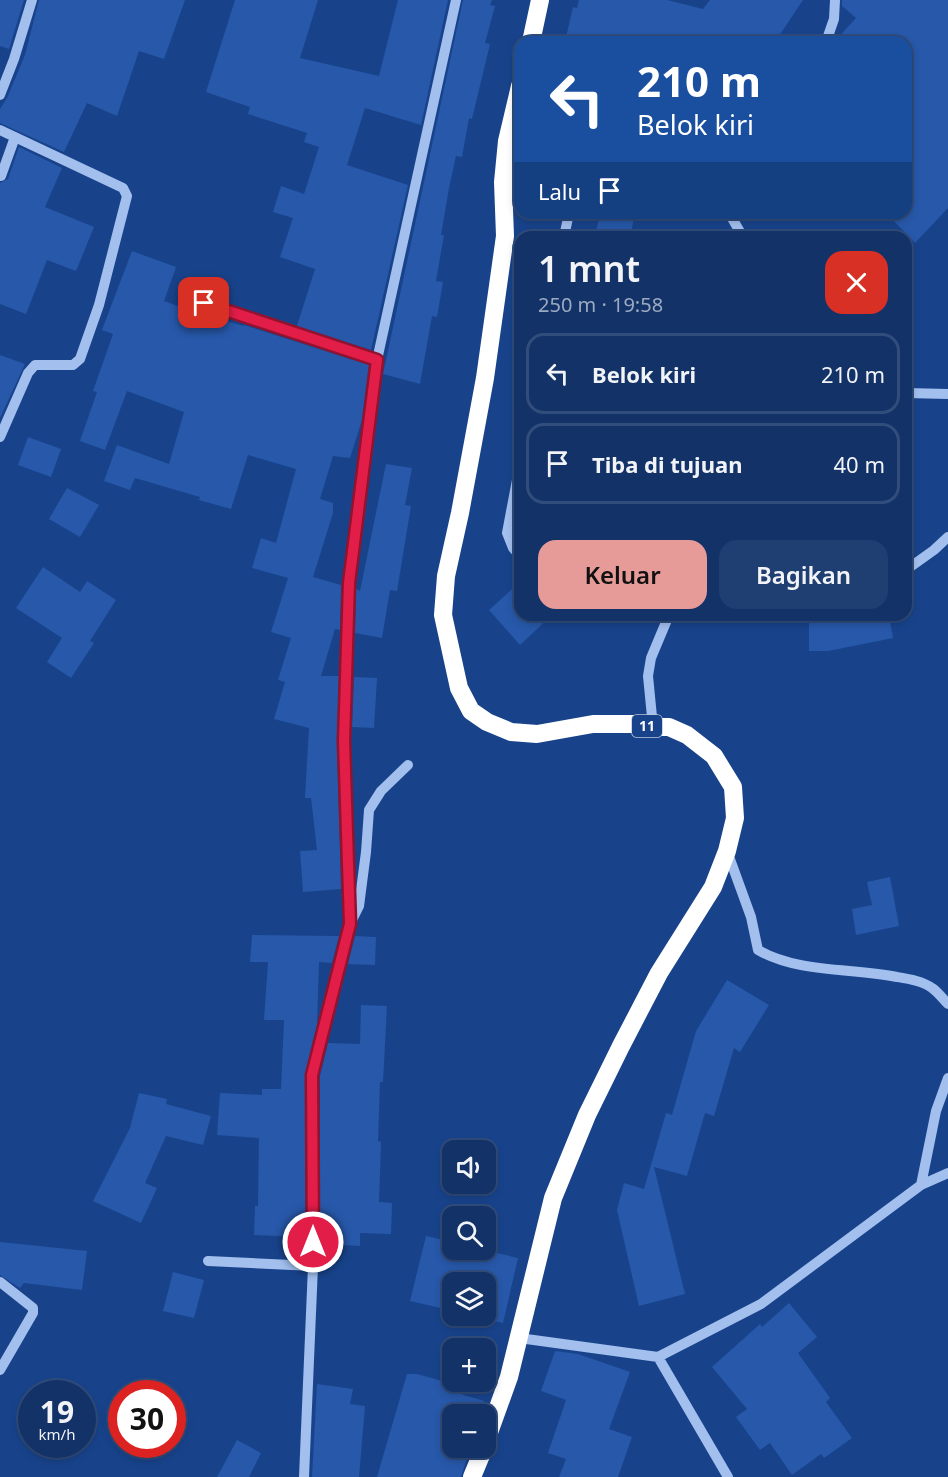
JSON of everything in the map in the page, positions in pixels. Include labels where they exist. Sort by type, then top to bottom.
[{"type":"highway","points":[[532,36],[540,0]]},
{"type":"highway","name":"11","points":[[496,1413],[509,1377],[553,1198],[587,1115],[659,973],[713,887],[727,851],[735,818],[733,787],[714,756],[687,735],[669,727],[593,723],[537,734],[511,732],[487,722],[471,711],[459,688],[443,615],[446,576],[485,378],[512,183],[507,141],[514,111]]},
{"type":"highway","points":[[472,1477],[480,1458]]},
{"type":"street","points":[[0,95],[32,0]]},
{"type":"street","points":[[350,924],[344,741],[349,583],[377,360],[456,0]]},
{"type":"street","points":[[828,36],[834,19],[835,0]]},
{"type":"street","points":[[0,130],[123,188],[127,196],[99,305],[80,358],[73,365],[35,364],[28,373],[0,437]]},
{"type":"street","points":[[1,176],[15,136]]},
{"type":"street","points":[[204,303],[377,360]]},
{"type":"street","points":[[912,393],[948,394]]},
{"type":"street","points":[[514,496],[507,533],[514,549]]},
{"type":"street","points":[[912,566],[948,537]]},
{"type":"street","points":[[653,727],[648,676],[651,658],[666,621]]},
{"type":"street","points":[[304,1477],[313,1266],[312,1075],[350,924],[359,906],[369,810],[381,791],[408,765]]},
{"type":"street","points":[[727,851],[751,917],[758,950],[793,963],[884,974],[913,980],[933,988],[948,1005]]},
{"type":"street","points":[[921,1185],[936,1111],[948,1078]]},
{"type":"street","points":[[519,1338],[658,1356],[761,1304],[921,1185],[948,1173]]},
{"type":"street","points":[[208,1261],[313,1266]]},
{"type":"street","points":[[0,1282],[33,1308],[33,1313],[0,1370]]},
{"type":"street","points":[[658,1356],[728,1477]]},
{"type":"building","points":[[0,0],[24,0],[9,49],[0,46]]},
{"type":"building","points":[[39,0],[185,0],[164,59],[139,51],[117,116],[87,103],[64,152],[0,123],[0,109],[25,55]]},
{"type":"building","points":[[235,0],[318,0],[300,58],[379,76],[398,0],[448,0],[421,125],[365,108],[347,165],[408,185],[371,350],[297,326],[315,269],[280,257],[293,218],[273,212],[281,186],[304,194],[319,147],[304,142],[307,133],[248,114],[250,107],[206,92]]},
{"type":"building","points":[[463,0],[492,0],[490,5],[495,6],[485,43],[490,44],[472,119],[469,118],[462,157],[456,156],[449,188],[436,281],[443,282],[437,317],[432,316],[420,384],[383,374]]},
{"type":"building","points":[[579,0],[667,0],[703,9],[710,0],[803,0],[779,36],[566,36],[573,7],[577,8]]},
{"type":"building","points":[[842,0],[948,0],[948,208],[915,243],[912,240],[912,231],[903,231],[892,219],[912,219],[912,36],[840,36],[856,18],[842,6]]},
{"type":"building","points":[[19,147],[62,168],[45,207],[94,227],[76,271],[47,260],[26,314],[0,304],[0,183],[8,179]]},
{"type":"building","points":[[599,219],[634,219],[631,231],[596,231]]},
{"type":"building","points":[[132,251],[176,267],[164,301],[211,318],[244,325],[369,365],[362,420],[350,458],[333,456],[320,499],[333,503],[333,513],[313,577],[341,585],[340,630],[335,629],[321,676],[339,676],[337,741],[341,889],[303,892],[300,851],[317,850],[311,798],[305,798],[309,728],[274,719],[285,682],[278,680],[291,638],[271,632],[288,578],[252,568],[261,538],[276,543],[296,469],[248,455],[231,509],[199,500],[200,497],[135,478],[130,490],[104,481],[117,445],[169,464],[184,412],[127,391],[105,450],[80,441],[97,392],[93,391],[113,334],[102,330]]},
{"type":"building","points":[[0,355],[25,364],[0,418]]},
{"type":"building","points":[[28,437],[61,449],[51,477],[18,465]]},
{"type":"building","points":[[386,464],[412,468],[405,505],[411,506],[397,591],[390,590],[382,638],[355,633],[356,589],[360,591]]},
{"type":"building","points":[[67,488],[99,505],[80,537],[49,519]]},
{"type":"building","points":[[43,567],[80,592],[87,581],[116,600],[90,641],[94,643],[71,678],[47,662],[62,638],[16,608]]},
{"type":"building","points":[[514,587],[514,621],[546,621],[520,645],[489,610]]},
{"type":"building","points":[[809,621],[890,621],[893,638],[828,651],[809,651]]},
{"type":"building","points":[[354,677],[377,678],[374,728],[352,727]]},
{"type":"building","points":[[890,877],[899,926],[856,935],[852,909],[872,905],[867,882]]},
{"type":"building","points":[[252,935],[339,936],[332,963],[319,962],[317,1025],[305,1075],[305,1237],[254,1235],[255,1206],[258,1206],[259,1138],[217,1135],[220,1093],[262,1095],[262,1089],[281,1089],[284,1020],[264,1020],[268,962],[250,962]]},
{"type":"building","points":[[355,936],[376,937],[375,965],[348,964]]},
{"type":"building","points":[[727,980],[769,1005],[740,1052],[734,1048],[714,1116],[705,1113],[687,1176],[654,1167],[685,1294],[639,1306],[617,1210],[624,1183],[644,1189],[666,1113],[672,1115],[696,1031]]},
{"type":"building","points":[[361,1005],[387,1006],[383,1082],[380,1082],[379,1202],[392,1203],[391,1234],[360,1233],[360,1246],[320,1244],[320,1076],[328,1043],[360,1044]]},
{"type":"building","points":[[139,1093],[167,1099],[166,1104],[211,1116],[203,1145],[166,1136],[145,1183],[157,1188],[141,1223],[93,1201],[130,1128]]},
{"type":"building","points":[[426,1236],[442,1240],[442,1260],[496,1260],[496,1253],[518,1258],[503,1323],[496,1321],[496,1272],[442,1272],[442,1308],[410,1301]]},
{"type":"building","points":[[0,1242],[87,1251],[82,1290],[24,1283],[20,1288],[0,1275]]},
{"type":"building","points":[[173,1272],[204,1280],[194,1318],[163,1311]]},
{"type":"building","points":[[789,1303],[817,1337],[798,1353],[830,1398],[826,1402],[852,1438],[824,1458],[821,1454],[792,1475],[770,1443],[760,1450],[736,1417],[747,1409],[712,1367],[760,1324],[762,1327]]},
{"type":"building","points":[[555,1351],[578,1354],[630,1372],[609,1429],[632,1437],[618,1477],[559,1477],[566,1459],[548,1453],[566,1400],[541,1391]]},
{"type":"building","points":[[407,1374],[417,1374],[442,1381],[442,1392],[454,1392],[484,1401],[483,1404],[442,1404],[442,1458],[467,1458],[461,1477],[377,1477]]},
{"type":"building","points":[[317,1384],[353,1389],[350,1404],[365,1406],[359,1477],[312,1477]]},
{"type":"building","points":[[237,1440],[261,1453],[249,1477],[217,1477]]},
{"type":"route","points":[[204,303],[377,360],[349,583],[344,741],[350,924],[312,1075],[313,1242]]}]
